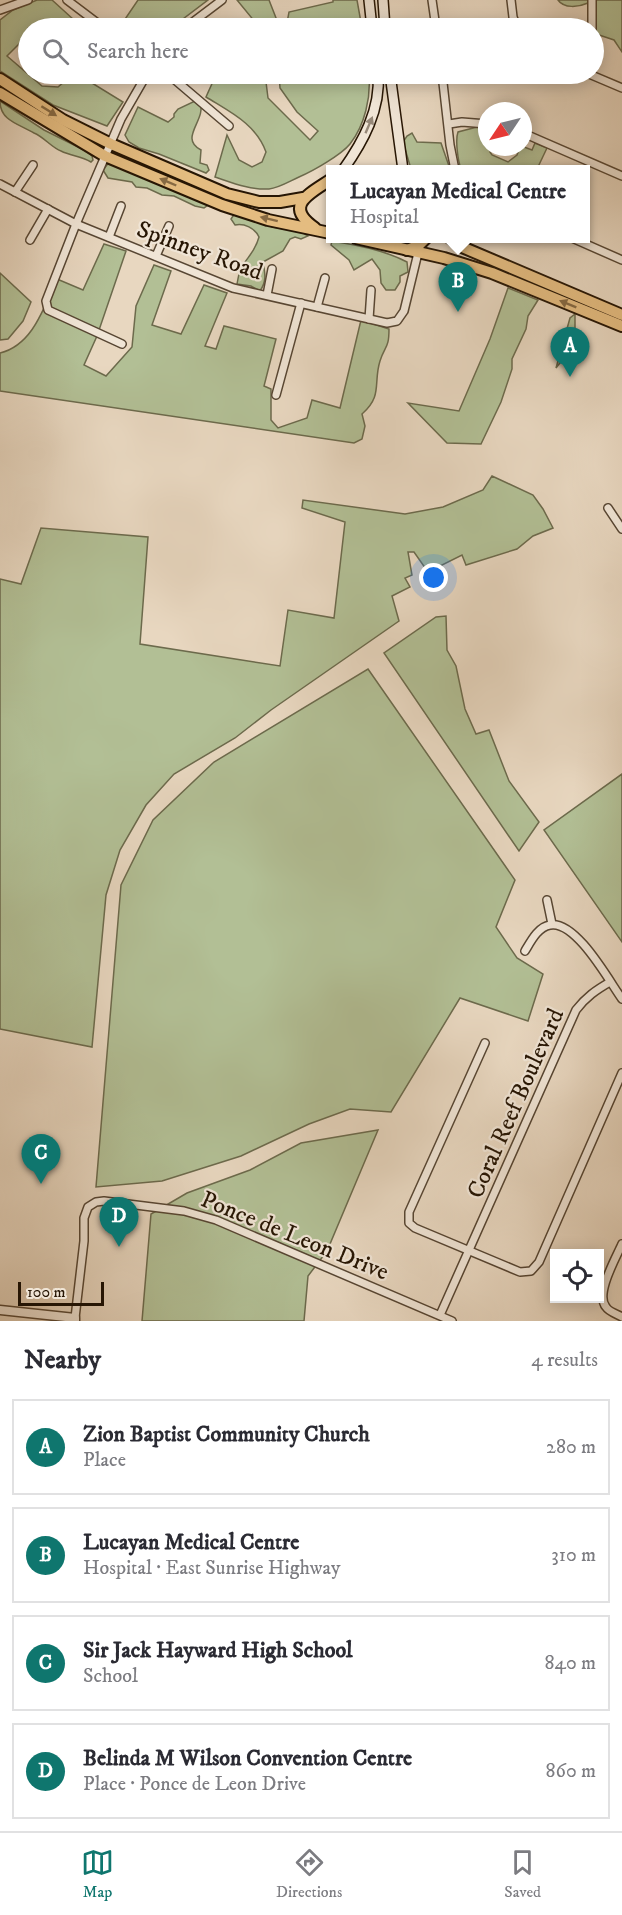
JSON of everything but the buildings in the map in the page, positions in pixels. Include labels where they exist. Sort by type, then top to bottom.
[{"type":"main road","points":[[369,0],[371,18]]},
{"type":"main road","points":[[383,0],[385,18]]},
{"type":"main road","points":[[0,79],[63,120],[111,144],[227,194],[259,202],[280,202],[303,198],[326,183]]},
{"type":"main road","points":[[347,165],[358,150],[373,117],[377,84]]},
{"type":"main road","points":[[391,84],[402,165]]},
{"type":"main road","points":[[0,93],[105,156],[222,205],[268,220],[326,232]]},
{"type":"main road","points":[[303,198],[300,213],[304,220],[318,230]]},
{"type":"main road","points":[[377,243],[492,273],[622,326]]},
{"type":"main road","points":[[406,250],[421,243]]},
{"type":"main road","points":[[459,243],[622,315]]},
{"type":"street","points":[[0,10],[28,0]]},
{"type":"street","points":[[67,0],[91,18]]},
{"type":"street","points":[[198,18],[222,0]]},
{"type":"street","points":[[432,0],[435,18]]},
{"type":"street","points":[[511,0],[513,18]]},
{"type":"street","points":[[592,0],[592,18]]},
{"type":"street","points":[[604,80],[622,88]]},
{"type":"street","points":[[122,344],[48,310],[46,301],[121,119],[141,84]]},
{"type":"street","points":[[180,84],[229,126]]},
{"type":"street","points":[[443,84],[454,165]]},
{"type":"street","points":[[449,124],[478,123]]},
{"type":"street","points":[[532,137],[622,176]]},
{"type":"street","points":[[15,192],[33,165]]},
{"type":"street","name":"Spinney Road","points":[[0,184],[76,224],[233,288],[387,323],[397,321],[404,310],[418,253]]},
{"type":"street","points":[[109,237],[121,206]]},
{"type":"street","points":[[30,240],[48,209]]},
{"type":"street","points":[[156,256],[169,226]]},
{"type":"street","points":[[583,243],[622,261]]},
{"type":"street","points":[[267,295],[272,269]]},
{"type":"street","points":[[317,307],[325,278]]},
{"type":"street","points":[[369,319],[371,290]]},
{"type":"street","points":[[276,395],[301,303]]},
{"type":"street","points":[[608,508],[622,530]]},
{"type":"street","points":[[547,900],[552,924]]},
{"type":"street","points":[[525,951],[534,936],[543,928],[552,924],[565,928],[579,937],[622,999]]},
{"type":"street","name":"Coral Reef Boulevard","points":[[442,1316],[468,1264],[470,1252],[576,1010],[583,1000],[610,982]]},
{"type":"street","points":[[485,1042],[409,1212],[410,1223],[415,1228],[520,1272],[531,1271],[539,1262],[622,1073]]},
{"type":"street","name":"Ponce de Leon Drive","points":[[75,1320],[84,1241],[84,1218],[88,1207],[96,1202],[104,1201],[184,1211],[216,1220],[452,1321]]},
{"type":"street","points":[[622,1244],[604,1287],[602,1299],[605,1306],[622,1317]]},
{"type":"street","points":[[0,1310],[75,1320]]},
{"type":"green space","points":[[37,0],[52,0],[72,18],[18,18],[18,45],[7,56],[18,65],[18,83],[0,71],[0,20],[13,10]]},
{"type":"green space","points":[[138,0],[208,0],[184,18],[126,18]]},
{"type":"green space","points":[[237,0],[269,0],[276,18],[252,18]]},
{"type":"green space","points":[[333,0],[357,0],[360,18],[288,18],[289,12],[333,2]]},
{"type":"green space","points":[[558,0],[588,0],[588,3],[572,6],[564,5]]},
{"type":"green space","points":[[596,0],[622,0],[622,52],[614,40],[604,37],[604,18],[596,18]]},
{"type":"green space","points":[[20,84],[58,87],[61,84],[94,84],[123,102],[107,126],[53,105]]},
{"type":"green space","points":[[212,84],[266,84],[268,98],[310,140],[318,131],[297,112],[280,88],[280,84],[369,84],[366,110],[360,128],[350,144],[340,153],[305,174],[281,186],[262,189],[242,186],[215,177],[227,135],[239,160],[252,167],[262,162],[266,152],[262,142],[249,126],[206,97]]},
{"type":"green space","points":[[0,101],[44,130],[84,150],[92,156],[93,160],[91,162],[58,150],[38,135],[11,121],[3,113]]},
{"type":"green space","points":[[195,101],[200,102],[201,109],[192,140],[201,150],[200,163],[207,165],[209,170],[206,173],[139,148],[129,142],[125,135],[138,107],[168,122],[178,109]]},
{"type":"green space","points":[[478,127],[478,156],[494,156],[508,162],[516,156],[532,156],[535,143],[547,148],[539,165],[460,165],[458,132]]},
{"type":"green space","points":[[412,133],[417,142],[441,143],[449,165],[410,165],[403,142]]},
{"type":"green space","points":[[110,161],[208,203],[208,205],[204,208],[195,206],[174,196],[136,187],[132,182],[108,178],[103,170]]},
{"type":"green space","points":[[235,213],[272,227],[300,231],[308,236],[301,239],[295,237],[290,239],[283,251],[263,262],[265,280],[260,291],[251,286],[237,284],[241,269],[259,237],[249,227],[235,225],[231,219]]},
{"type":"green space","points":[[332,243],[343,243],[389,254],[407,262],[408,272],[400,276],[400,282],[395,290],[386,290],[381,283],[380,270],[372,259],[354,270],[349,260]]},
{"type":"green space","points":[[104,244],[126,251],[97,336],[84,365],[106,376],[132,347],[136,306],[154,265],[171,271],[152,325],[181,334],[204,285],[227,293],[205,346],[216,349],[224,326],[276,339],[264,386],[271,389],[271,420],[278,428],[307,418],[312,400],[340,408],[361,320],[389,329],[387,344],[378,369],[375,395],[369,407],[362,414],[365,426],[362,439],[354,443],[0,391],[0,353],[21,342],[36,324],[57,279],[83,290]]},
{"type":"green space","points":[[0,273],[31,302],[23,321],[8,339],[0,340]]},
{"type":"green space","points":[[508,288],[538,300],[528,316],[526,329],[512,359],[512,369],[501,402],[481,444],[447,443],[408,403],[459,411],[490,339]]},
{"type":"green space","points":[[575,314],[575,344],[556,368],[570,318]]},
{"type":"green space","points":[[492,476],[533,495],[553,528],[533,536],[517,549],[466,565],[462,555],[428,572],[414,552],[408,552],[412,575],[405,578],[410,587],[392,596],[399,621],[271,710],[235,738],[174,774],[146,805],[120,850],[106,895],[92,1047],[0,1029],[0,579],[21,584],[41,528],[148,537],[140,644],[280,666],[288,610],[334,618],[345,522],[302,508],[303,500],[405,514],[443,507],[483,490]]},
{"type":"green space","points":[[446,616],[447,650],[456,666],[465,709],[476,734],[489,730],[509,781],[539,822],[519,851],[384,653],[436,617]]},
{"type":"green space","points":[[368,669],[515,880],[496,927],[517,958],[543,974],[528,1021],[460,998],[391,1112],[350,1109],[309,1124],[241,1156],[162,1181],[96,1187],[121,885],[153,820],[214,762]]},
{"type":"green space","points":[[622,774],[622,942],[544,830]]},
{"type":"green space","points":[[378,1130],[327,1251],[308,1276],[304,1321],[142,1321],[151,1214],[187,1193],[250,1170],[301,1143]]},
{"type":"place","name":"Lucayan Medical Centre","points":[[458,312]]},
{"type":"place","name":"Zion Baptist Community Church","points":[[570,377]]},
{"type":"place","name":"Sir Jack Hayward High School","points":[[41,1184]]},
{"type":"place","name":"Belinda M Wilson Convention Centre","points":[[119,1247]]}]
